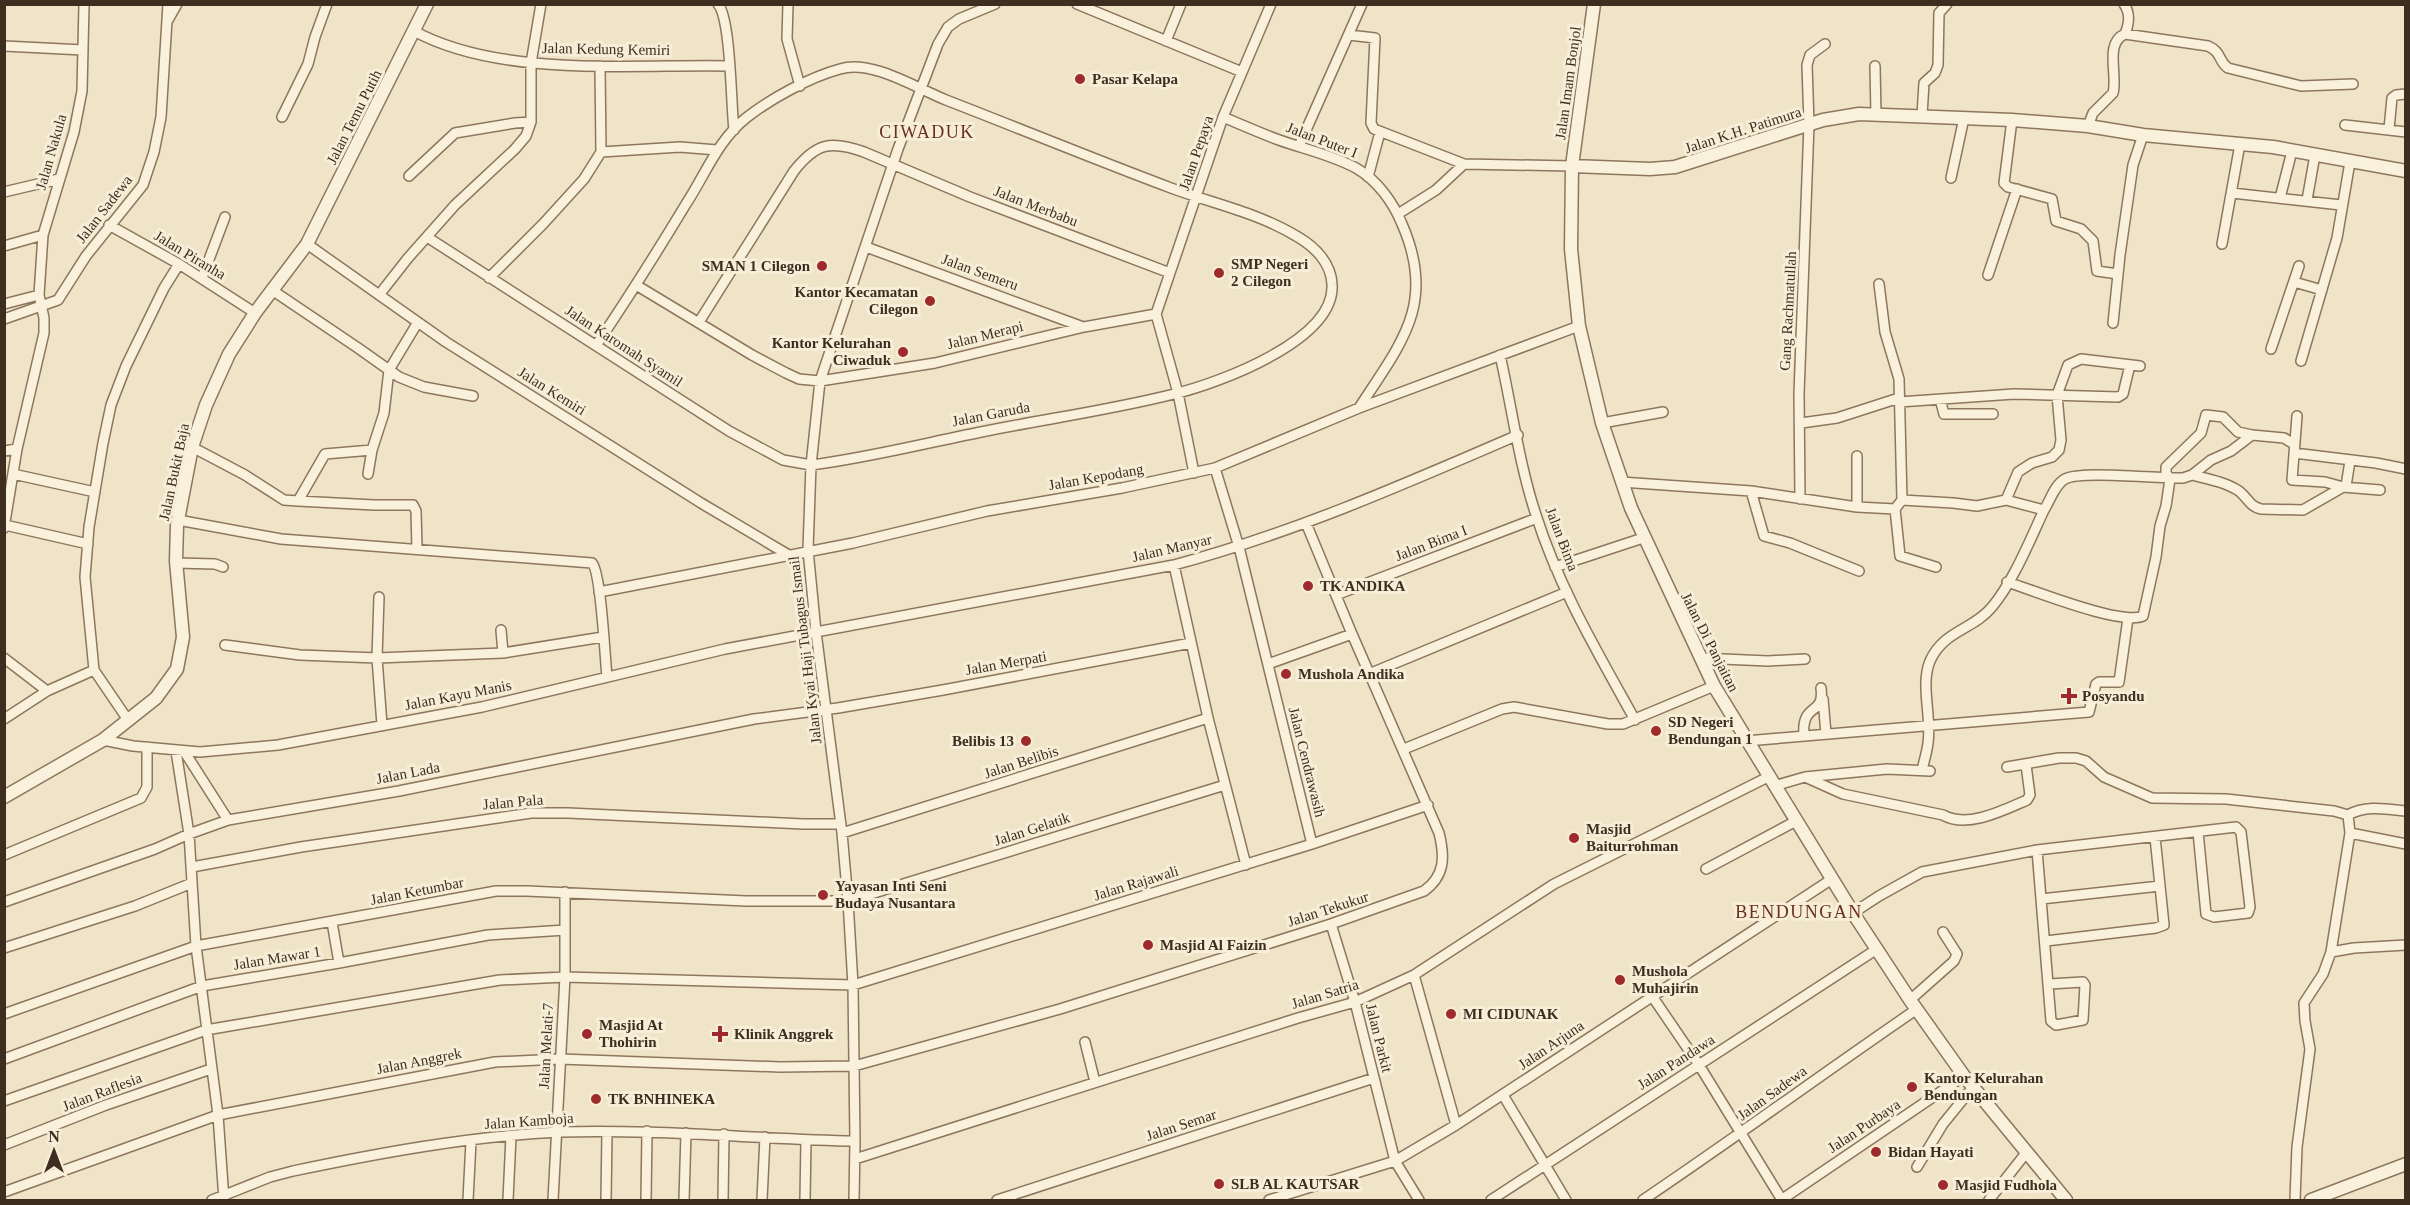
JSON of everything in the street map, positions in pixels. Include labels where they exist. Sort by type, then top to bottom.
[{"type":"street","name":"Jalan Nakula","points":[[5,526],[17,449],[44,333],[39,295],[43,236],[74,132],[82,91],[84,4]]},
{"type":"street","name":"Jalan Sadewa","points":[[4,319],[58,300],[86,256],[143,185],[154,152],[161,117],[168,4]]},
{"type":"street","points":[[168,20],[177,4]]},
{"type":"street","points":[[282,117],[308,64],[327,4]]},
{"type":"street","name":"Jalan Temu Putih","points":[[308,244],[427,4]]},
{"type":"street","points":[[379,295],[455,206],[526,136],[531,122],[531,63],[541,4]]},
{"type":"street","points":[[718,4],[723,17],[734,130]]},
{"type":"street","points":[[788,4],[787,39],[800,86]]},
{"type":"street","name":"Jalan Kyai Haji Tubagus Ismail","points":[[854,1200],[853,985],[848,901],[842,828],[816,632],[808,550],[811,465],[820,381],[893,164],[938,44],[948,27],[959,19],[995,4]]},
{"type":"street","points":[[1166,41],[1181,4]]},
{"type":"street","name":"Jalan Pepaya","points":[[1156,314],[1223,117],[1271,4]]},
{"type":"street","points":[[1299,146],[1362,4]]},
{"type":"street","name":"Jalan Imam Bonjol","points":[[1572,166],[1594,4]]},
{"type":"street","points":[[1922,115],[1924,83],[1935,73],[1938,65],[1940,13],[1947,4]]},
{"type":"street","points":[[2088,126],[2093,113],[2113,93],[2114,46],[2117,39],[2125,34],[2129,25],[2129,14],[2124,4]]},
{"type":"street","points":[[1084,6],[1242,72]]},
{"type":"street","name":"Jalan Kedung Kemiri","points":[[414,32],[447,46],[531,63],[600,66],[729,66]]},
{"type":"street","points":[[2125,34],[2208,46],[2219,53],[2224,65],[2228,68],[2301,86],[2353,84]]},
{"type":"street","points":[[1349,35],[1375,38],[1371,126],[1380,132],[1464,164],[1572,166]]},
{"type":"street","name":"Gang Rachmatullah","points":[[1800,499],[1799,394],[1809,124],[1806,74],[1808,59],[1825,44]]},
{"type":"street","points":[[4,46],[82,50]]},
{"type":"street","points":[[489,278],[578,186],[601,152],[600,66]]},
{"type":"street","name":"Jalan Garuda","points":[[597,344],[636,285],[717,150],[734,130],[746,118],[800,86],[841,68],[863,66],[1175,190],[1275,224],[1302,239],[1323,258],[1329,267],[1332,292],[1327,308],[1312,326],[1278,353],[1178,393],[811,465]]},
{"type":"street","points":[[1875,66],[1876,115]]},
{"type":"street","points":[[2389,129],[2392,98],[2406,94]]},
{"type":"street","name":"Jalan K.H. Patimura","points":[[1572,166],[1650,169],[1675,167],[1809,124],[1850,115],[1922,115],[2088,126],[2143,135],[2315,154],[2406,171]]},
{"type":"street","name":"Jalan Puter I","points":[[1223,117],[1340,161],[1368,177],[1382,191],[1398,214],[1415,263],[1416,288],[1413,313],[1402,340],[1359,408]]},
{"type":"street","points":[[1951,178],[1964,118]]},
{"type":"street","points":[[2012,120],[2003,179],[2006,186],[2052,199],[2056,221],[2081,229],[2093,241],[2097,271],[2118,274]]},
{"type":"street","points":[[409,176],[455,133],[531,122]]},
{"type":"street","points":[[2345,124],[2406,132]]},
{"type":"street","points":[[1368,177],[1380,132]]},
{"type":"street","points":[[2113,322],[2133,165],[2143,135]]},
{"type":"street","name":"Jalan Merbabu","points":[[699,322],[794,171],[812,152],[833,144],[848,146],[970,197],[1170,273]]},
{"type":"street","points":[[2222,244],[2240,144]]},
{"type":"street","points":[[601,152],[680,147],[717,150]]},
{"type":"street","points":[[2280,198],[2292,151]]},
{"type":"street","points":[[2307,200],[2315,154]]},
{"type":"street","points":[[2301,361],[2337,238],[2350,162]]},
{"type":"street","points":[[1398,214],[1436,190],[1464,164]]},
{"type":"street","name":"Jalan Di Panjaitan","points":[[1572,166],[1570,228],[1579,326],[1602,423],[1621,482],[1643,538],[1714,686],[1746,741],[1853,913],[1964,1076]]},
{"type":"street","points":[[4,192],[59,179]]},
{"type":"street","points":[[1988,275],[2017,189]]},
{"type":"street","points":[[2232,193],[2341,205]]},
{"type":"street","points":[[202,278],[225,217]]},
{"type":"street","name":"Jalan Piranha","points":[[109,225],[179,264],[255,313]]},
{"type":"street","points":[[4,246],[43,236]]},
{"type":"street","name":"Jalan Karomah Syamil","points":[[427,237],[597,344],[729,431],[783,460],[811,465]]},
{"type":"street","name":"Jalan Bukit Baja","points":[[4,798],[103,740],[149,704],[177,669],[183,637],[177,563],[178,520],[192,447],[206,405],[229,354],[255,313],[308,244]]},
{"type":"street","name":"Jalan Kemiri","points":[[308,244],[418,322],[579,426],[787,554]]},
{"type":"street","name":"Jalan Semeru","points":[[866,247],[1084,327]]},
{"type":"street","points":[[128,720],[94,670],[85,577],[88,543],[111,405],[151,313],[179,264]]},
{"type":"street","points":[[2271,349],[2299,266]]},
{"type":"street","points":[[2294,282],[2322,290]]},
{"type":"street","points":[[1879,284],[1887,340],[1898,374],[1902,500],[1895,509],[1899,556],[1936,567]]},
{"type":"street","name":"Jalan Merapi","points":[[636,285],[752,356],[791,376],[820,381],[935,363],[1084,327],[1156,314]]},
{"type":"street","points":[[272,290],[399,377],[423,387],[473,396]]},
{"type":"street","points":[[4,304],[39,295]]},
{"type":"street","points":[[1156,314],[1178,393],[1194,473]]},
{"type":"street","points":[[368,474],[372,450],[384,413],[389,370],[418,322]]},
{"type":"street","name":"Jalan Kepodang","points":[[599,592],[853,543],[987,511],[1215,468],[1359,408],[1579,326]]},
{"type":"street","name":"Jalan Bima","points":[[1500,355],[1523,468],[1537,518],[1567,592],[1635,720]]},
{"type":"street","points":[[1800,423],[1837,418],[1899,400],[2014,394],[2057,395],[2121,396],[2135,365],[2081,359],[2068,365],[2057,395],[2061,440],[2059,450],[2053,457],[2032,463],[2018,472],[2006,500]]},
{"type":"street","points":[[1940,399],[1944,414],[1993,414]]},
{"type":"street","points":[[1602,423],[1663,412]]},
{"type":"street","points":[[2007,582],[2091,610],[2134,619],[2143,616],[2170,479],[2166,466],[2201,433],[2206,416],[2223,417],[2238,432],[2284,438],[2294,448],[2350,461],[2406,469]]},
{"type":"street","points":[[2297,416],[2293,481],[2325,482],[2345,487],[2380,490]]},
{"type":"street","name":"Jalan Manyar","points":[[816,632],[1174,565],[1239,548],[1306,523],[1518,435]]},
{"type":"street","points":[[2192,475],[2211,460],[2231,451],[2252,435]]},
{"type":"street","points":[[192,447],[245,475],[284,500],[413,505],[416,511],[417,549]]},
{"type":"street","points":[[4,451],[17,449]]},
{"type":"street","points":[[298,501],[325,454],[372,450]]},
{"type":"street","points":[[1857,456],[1857,507]]},
{"type":"street","points":[[2345,487],[2350,461]]},
{"type":"street","name":"Jalan Cendrawasih","points":[[1215,468],[1239,548],[1312,844]]},
{"type":"street","points":[[13,474],[95,492]]},
{"type":"street","points":[[1929,725],[1927,674],[1935,651],[1950,635],[1987,612],[2007,582],[2058,485],[2067,478],[2104,476],[2170,479],[2192,475],[2224,483],[2239,491],[2255,508],[2261,509],[2303,510],[2345,487]]},
{"type":"street","points":[[1621,482],[1751,490],[1857,507],[1895,509]]},
{"type":"street","points":[[1751,490],[1764,536],[1790,543],[1859,571]]},
{"type":"street","points":[[1902,500],[1977,506],[2006,500],[2044,510]]},
{"type":"street","name":"Jalan Bima I","points":[[1336,595],[1537,518]]},
{"type":"street","points":[[178,520],[281,539],[592,563],[595,567],[599,592],[607,677]]},
{"type":"street","name":"Jalan Tekukur","points":[[854,1066],[1060,1009],[1331,924],[1424,891],[1435,884],[1440,875],[1442,844],[1428,805],[1369,674],[1306,523]]},
{"type":"street","points":[[5,526],[88,543]]},
{"type":"street","points":[[1556,567],[1643,538]]},
{"type":"street","points":[[177,563],[215,564],[223,567]]},
{"type":"street","points":[[1174,565],[1208,718],[1246,865]]},
{"type":"street","points":[[1369,674],[1567,592]]},
{"type":"street","points":[[379,597],[377,658],[382,725]]},
{"type":"street","points":[[1746,741],[2089,712],[2096,684],[2119,682],[2128,618]]},
{"type":"street","points":[[501,630],[503,653]]},
{"type":"street","name":"Jalan Kayu Manis","points":[[103,740],[200,752],[278,745],[482,707],[725,649],[816,632]]},
{"type":"street","points":[[1268,664],[1352,634]]},
{"type":"street","points":[[225,645],[300,655],[377,658],[503,653],[603,637]]},
{"type":"street","name":"Jalan Merpati","points":[[827,709],[965,686],[1191,643]]},
{"type":"street","points":[[4,658],[47,691]]},
{"type":"street","points":[[1700,658],[1768,661],[1805,659]]},
{"type":"street","points":[[4,719],[47,691],[94,670]]},
{"type":"street","points":[[1404,749],[1514,707],[1608,724],[1623,724],[1714,686]]},
{"type":"street","points":[[1821,688],[1826,734]]},
{"type":"street","points":[[1804,736],[1805,716],[1823,699]]},
{"type":"street","name":"Jalan Lada","points":[[4,902],[144,853],[228,820],[399,791],[754,719],[827,709]]},
{"type":"street","name":"Jalan Belibis","points":[[842,828],[1208,718]]},
{"type":"street","name":"Jalan Satria","points":[[855,1159],[1298,1018],[1355,1002],[1414,975],[1554,884],[1771,782],[1887,769],[1926,770],[1929,725]]},
{"type":"street","points":[[4,855],[141,798],[147,787],[147,747]]},
{"type":"street","points":[[180,751],[228,820]]},
{"type":"street","points":[[180,751],[192,867],[196,946],[218,1115],[224,1198]]},
{"type":"street","points":[[2007,767],[2059,758],[2076,758],[2086,761],[2104,777],[2152,798],[2226,799],[2334,811],[2348,815],[2357,810],[2369,809],[2406,811]]},
{"type":"street","points":[[1805,777],[1844,794],[1943,815],[1956,820],[1974,820],[2029,798],[2026,765]]},
{"type":"street","name":"Jalan Gelatik","points":[[848,901],[1225,785]]},
{"type":"street","name":"Jalan Rajawali","points":[[4,1101],[206,1030],[500,980],[565,977],[853,985],[1246,865],[1428,805]]},
{"type":"street","name":"Jalan Pala","points":[[192,867],[371,836],[531,813],[803,824],[842,828]]},
{"type":"street","points":[[2295,1200],[2297,1147],[2310,1049],[2304,1003],[2323,974],[2331,952],[2350,833],[2348,815]]},
{"type":"street","points":[[1706,869],[1796,821]]},
{"type":"street","points":[[1853,913],[1922,872],[2037,850],[2233,827],[2241,830],[2250,907],[2248,913],[2214,917],[2206,914],[2198,832]]},
{"type":"street","points":[[2350,833],[2406,844]]},
{"type":"street","points":[[2046,941],[2161,927],[2165,923],[2155,837]]},
{"type":"street","points":[[2037,850],[2052,1024],[2084,1020],[2085,985],[2083,982],[2049,984]]},
{"type":"street","name":"Jalan Arjuna","points":[[1269,1200],[1395,1161],[1503,1095],[1832,879]]},
{"type":"street","points":[[4,948],[135,906],[192,884]]},
{"type":"street","points":[[2042,899],[2160,886]]},
{"type":"street","name":"Jalan Ketumbar","points":[[4,1014],[196,946],[496,891],[746,901],[848,901]]},
{"type":"street","name":"Jalan Melati-7","points":[[553,1200],[565,977],[564,892]]},
{"type":"street","points":[[332,922],[339,963]]},
{"type":"street","name":"Jalan Parkit","points":[[1331,924],[1355,1002],[1395,1161],[1419,1200]]},
{"type":"street","name":"Jalan Mawar 1","points":[[4,1059],[202,986],[488,935],[566,930]]},
{"type":"street","name":"Jalan Sadewa","points":[[1643,1200],[1741,1134],[1913,1004],[1954,961],[1957,954],[1943,932]]},
{"type":"street","points":[[2331,952],[2354,948],[2406,945]]},
{"type":"street","name":"Jalan Pandawa","points":[[1491,1200],[1877,949]]},
{"type":"street","points":[[1414,975],[1456,1125]]},
{"type":"street","points":[[1652,996],[1699,1065],[1782,1200]]},
{"type":"street","points":[[1085,1042],[1095,1082]]},
{"type":"street","name":"Jalan Anggrek","points":[[4,1192],[218,1115],[495,1062],[560,1059],[780,1067],[854,1066]]},
{"type":"street","name":"Jalan Raflesia","points":[[4,1145],[106,1105],[211,1069]]},
{"type":"street","points":[[1964,1076],[2066,1200]]},
{"type":"street","name":"Jalan Purbaya","points":[[1782,1200],[1964,1076]]},
{"type":"street","name":"Jalan Semar","points":[[997,1200],[1374,1078]]},
{"type":"street","points":[[1917,1167],[1943,1124],[1973,1087]]},
{"type":"street","points":[[1503,1095],[1566,1200]]},
{"type":"street","points":[[646,1200],[647,1131]]},
{"type":"street","name":"Jalan Kamboja","points":[[212,1200],[224,1198],[270,1177],[293,1171],[512,1136],[557,1132],[647,1131],[855,1141]]},
{"type":"street","points":[[606,1200],[607,1132]]},
{"type":"street","points":[[684,1200],[686,1133]]},
{"type":"street","points":[[723,1200],[724,1134]]},
{"type":"street","points":[[508,1200],[512,1136]]},
{"type":"street","points":[[762,1200],[765,1137]]},
{"type":"street","points":[[805,1200],[806,1140]]},
{"type":"street","points":[[468,1200],[471,1141]]},
{"type":"street","points":[[1989,1200],[2026,1153]]},
{"type":"street","points":[[2311,1200],[2326,1198],[2406,1164]]},
{"type":"place","name":"Pasar Kelapa","points":[[1080,79]]},
{"type":"place","name":"SMAN 1 Cilegon","points":[[822,266]]},
{"type":"place","name":"SMP Negeri 2 Cilegon","points":[[1219,273]]},
{"type":"place","name":"Kantor Kecamatan Cilegon","points":[[930,301]]},
{"type":"place","name":"Kantor Kelurahan Ciwaduk","points":[[903,352]]},
{"type":"place","name":"TK ANDIKA","points":[[1308,586]]},
{"type":"place","name":"Mushola Andika","points":[[1286,674]]},
{"type":"place","name":"Posyandu","points":[[2069,696]]},
{"type":"place","name":"SD Negeri Bendungan 1","points":[[1656,731]]},
{"type":"place","name":"Belibis 13","points":[[1026,741]]},
{"type":"place","name":"Masjid Baiturrohman","points":[[1574,838]]},
{"type":"place","name":"Yayasan Inti Seni Budaya Nusantara","points":[[823,895]]},
{"type":"place","name":"Masjid Al Faizin","points":[[1148,945]]},
{"type":"place","name":"Mushola Muhajirin","points":[[1620,980]]},
{"type":"place","name":"MI CIDUNAK","points":[[1451,1014]]},
{"type":"place","name":"Masjid At Thohirin","points":[[587,1034]]},
{"type":"place","name":"Klinik Anggrek","points":[[720,1034]]},
{"type":"place","name":"Kantor Kelurahan Bendungan","points":[[1912,1087]]},
{"type":"place","name":"TK BNHINEKA","points":[[596,1099]]},
{"type":"place","name":"Bidan Hayati","points":[[1876,1152]]},
{"type":"place","name":"SLB AL KAUTSAR","points":[[1219,1184]]},
{"type":"place","name":"Masjid Fudhola","points":[[1943,1185]]},
{"type":"district","name":"CIWADUK","points":[[927,132]]},
{"type":"district","name":"BENDUNGAN","points":[[1799,912]]}]
